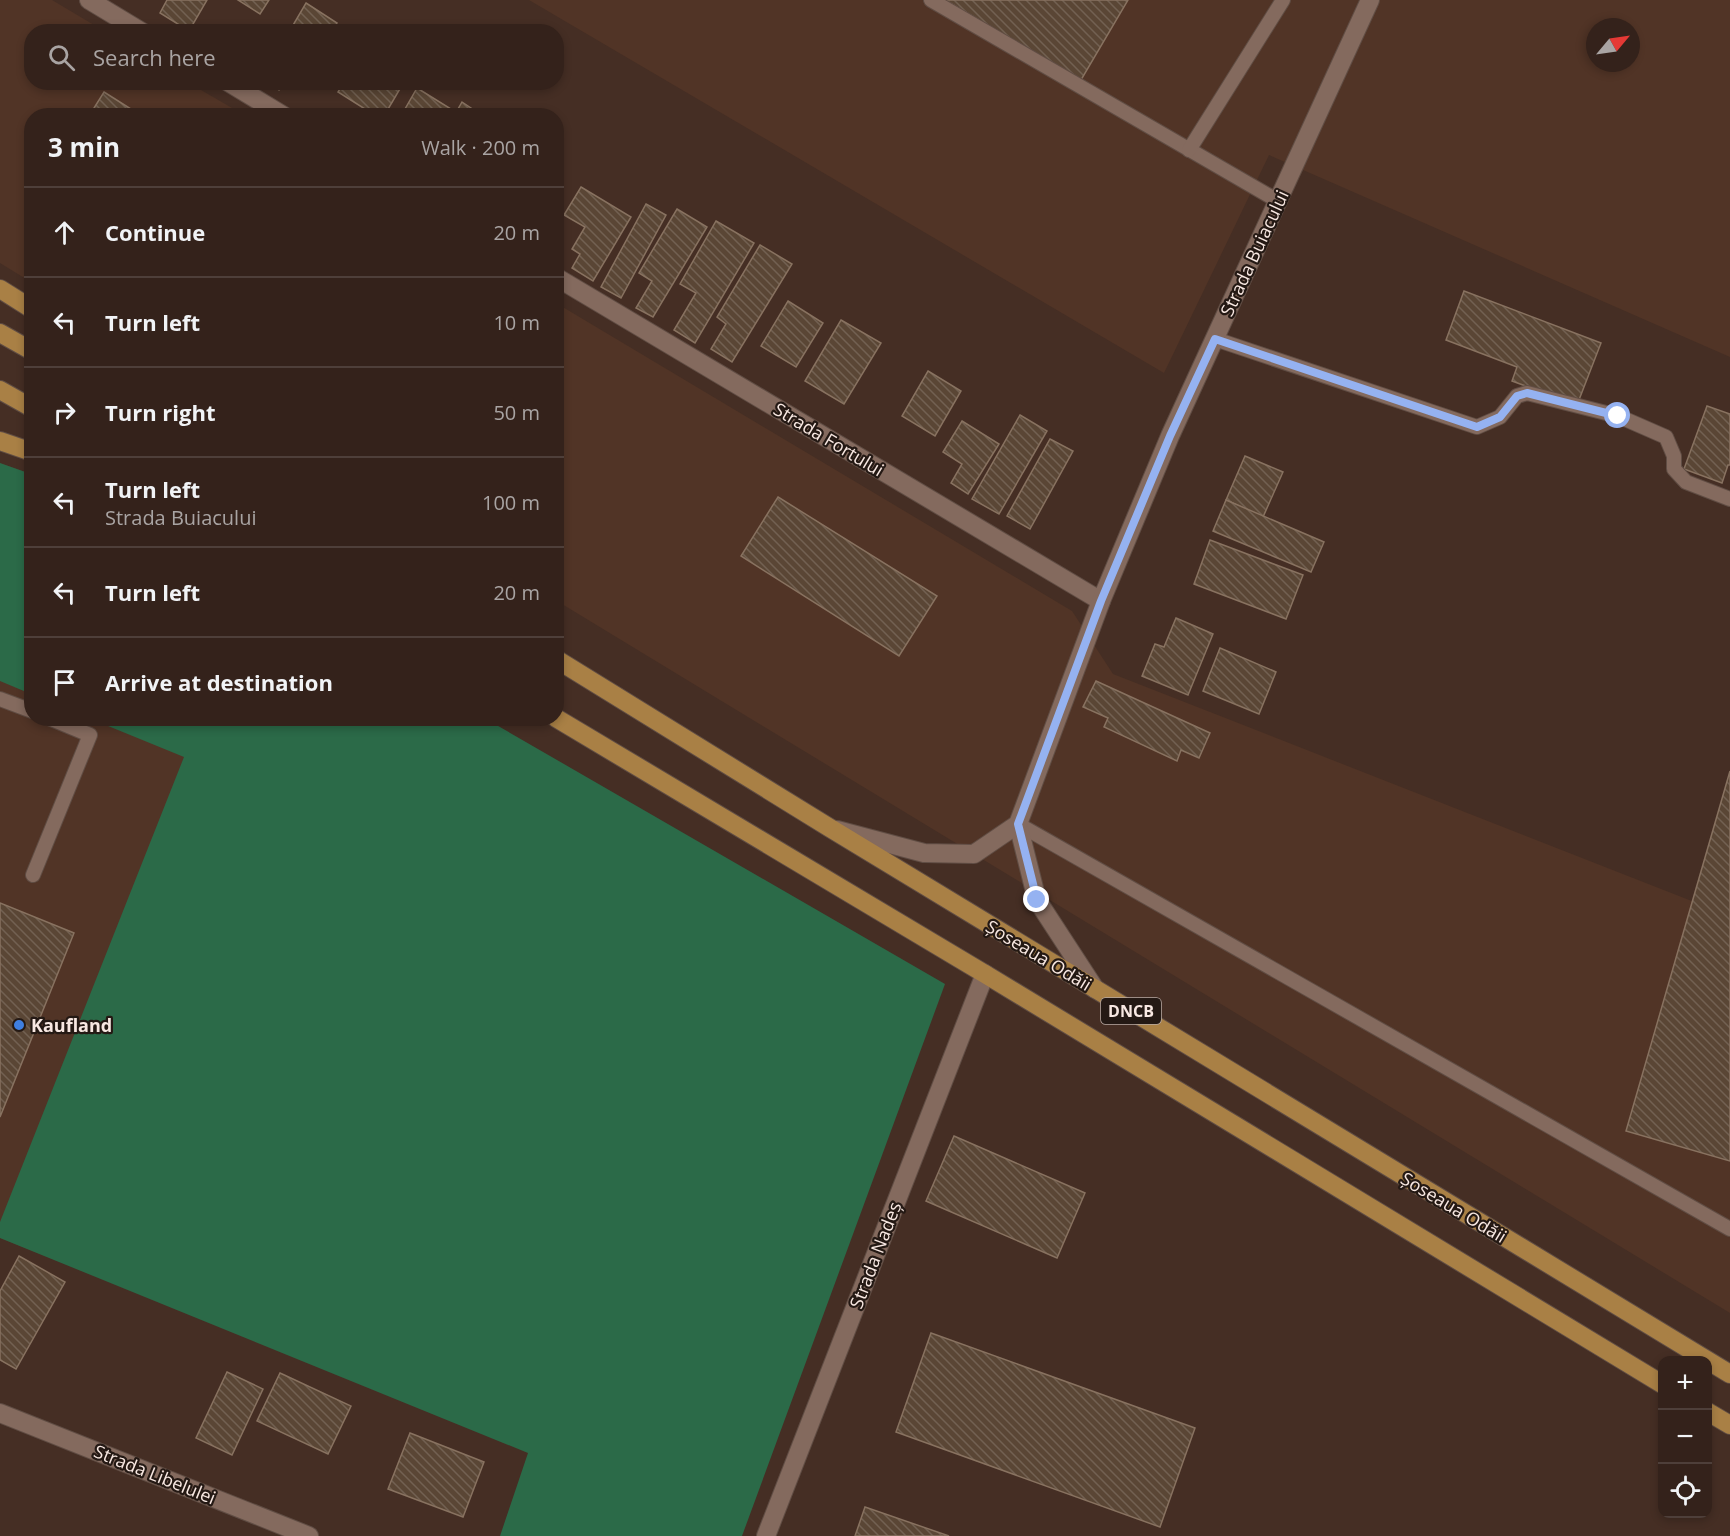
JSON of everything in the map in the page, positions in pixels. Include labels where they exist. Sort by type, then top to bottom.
[{"type":"main road","points":[[0,289],[24,304]]},
{"type":"main road","points":[[0,333],[24,346]]},
{"type":"main road","points":[[0,390],[24,404]]},
{"type":"main road","points":[[0,441],[24,449]]},
{"type":"main road","name":"Șoseaua Odăii","points":[[564,664],[1730,1374]]},
{"type":"main road","name":"DNCB","points":[[564,723],[985,974],[1658,1382]]},
{"type":"main road","points":[[1712,1415],[1730,1425]]},
{"type":"street","points":[[89,0],[129,24]]},
{"type":"street","name":"Strada Buiacului","points":[[1018,824],[1101,601],[1170,436],[1370,0]]},
{"type":"street","points":[[241,90],[271,108]]},
{"type":"street","name":"Strada Fortului","points":[[564,283],[1101,601]]},
{"type":"street","points":[[830,828],[924,853],[974,854],[1018,824],[1037,900],[1095,989]]},
{"type":"street","name":"Strada Nadeș","points":[[766,1536],[985,974]]},
{"type":"street","name":"Strada Libelulei","points":[[0,1413],[309,1536]]},
{"type":"lane","points":[[931,0],[1278,201]]},
{"type":"lane","points":[[1189,150],[1283,0]]},
{"type":"lane","points":[[1215,339],[1477,427],[1500,417],[1517,396],[1527,393],[1618,416],[1666,437],[1674,456],[1674,469],[1686,482],[1730,498]]},
{"type":"lane","points":[[0,699],[24,708]]},
{"type":"lane","points":[[33,875],[90,735],[68,726]]},
{"type":"lane","points":[[1018,824],[1730,1229]]},
{"type":"shaded area","points":[[0,0],[52,0],[92,24],[24,24],[24,90],[201,90],[232,108],[24,108],[24,278],[0,263]]},
{"type":"shaded area","points":[[529,0],[1730,0],[1730,357],[1269,155],[1164,373]]},
{"type":"shaded area","points":[[564,308],[1072,611],[1113,674],[1730,916],[1730,1313],[564,605]]},
{"type":"shaded area","points":[[0,463],[24,472],[24,726],[342,726],[123,1287],[0,1238]]},
{"type":"green space","points":[[0,463],[24,472],[24,691],[0,681]]},
{"type":"green space","points":[[108,726],[498,726],[945,984],[742,1536],[500,1536],[528,1453],[0,1238],[0,1222],[184,757]]},
{"type":"building","points":[[167,0],[207,0],[193,24],[178,24],[160,13]]},
{"type":"building","points":[[238,0],[269,0],[260,14]]},
{"type":"building","points":[[945,0],[1128,0],[1081,80]]},
{"type":"building","points":[[306,3],[337,23],[336,24],[294,24]]},
{"type":"building","points":[[339,90],[399,90],[389,108],[363,108],[338,92]]},
{"type":"building","points":[[416,90],[420,90],[449,108],[406,108]]},
{"type":"building","points":[[104,92],[129,108],[94,108]]},
{"type":"building","points":[[462,102],[471,108],[459,108]]},
{"type":"building","points":[[581,187],[631,217],[593,281],[572,268],[580,254],[572,249],[585,227],[564,215]]},
{"type":"building","points":[[646,204],[666,215],[621,298],[601,287]]},
{"type":"building","points":[[677,209],[707,227],[653,317],[636,308],[652,281],[639,273]]},
{"type":"building","points":[[716,221],[754,243],[695,343],[674,330],[696,293],[680,284]]},
{"type":"building","points":[[760,245],[792,264],[732,362],[711,349],[726,324],[717,317]]},
{"type":"building","points":[[1464,291],[1601,343],[1577,405],[1512,381],[1517,367],[1446,340]]},
{"type":"building","points":[[788,301],[823,323],[796,367],[761,346]]},
{"type":"building","points":[[841,320],[881,343],[844,404],[805,381]]},
{"type":"building","points":[[928,371],[961,391],[935,436],[902,416]]},
{"type":"building","points":[[1707,406],[1730,414],[1730,465],[1728,465],[1722,483],[1684,469]]},
{"type":"building","points":[[1020,415],[1047,431],[999,514],[972,499]]},
{"type":"building","points":[[962,421],[999,444],[968,494],[951,483],[962,464],[943,452]]},
{"type":"building","points":[[1050,439],[1073,451],[1030,529],[1007,516]]},
{"type":"building","points":[[1245,456],[1283,472],[1263,517],[1226,500]]},
{"type":"building","points":[[778,497],[937,596],[899,656],[741,556]]},
{"type":"building","points":[[1226,500],[1324,542],[1311,572],[1213,531]]},
{"type":"building","points":[[1210,540],[1303,575],[1286,619],[1194,584]]},
{"type":"building","points":[[1176,618],[1213,634],[1188,695],[1142,676],[1155,644],[1164,647]]},
{"type":"building","points":[[1220,648],[1276,672],[1259,714],[1203,691]]},
{"type":"building","points":[[1096,681],[1210,733],[1199,758],[1181,750],[1177,761],[1104,727],[1108,718],[1083,707]]},
{"type":"building","points":[[1730,771],[1730,1161],[1626,1131]]},
{"type":"building","name":"Kaufland","points":[[0,903],[74,933],[0,1117]]},
{"type":"building","points":[[954,1136],[1085,1193],[1057,1258],[926,1201]]},
{"type":"building","points":[[19,1256],[65,1282],[16,1369],[0,1360],[0,1291]]},
{"type":"building","points":[[931,1333],[1195,1428],[1160,1527],[896,1432]]},
{"type":"building","points":[[227,1372],[263,1389],[232,1455],[196,1438]]},
{"type":"building","points":[[280,1373],[351,1406],[328,1454],[257,1421]]},
{"type":"building","points":[[410,1433],[484,1462],[463,1517],[388,1489]]},
{"type":"building","points":[[865,1507],[949,1536],[855,1536]]},
{"type":"place","name":"Kaufland","points":[[19,1025]]},
{"type":"route","points":[[1037,900],[1018,824],[1101,601],[1170,436],[1215,339],[1477,427],[1500,417],[1517,396],[1527,393],[1618,416]]}]
